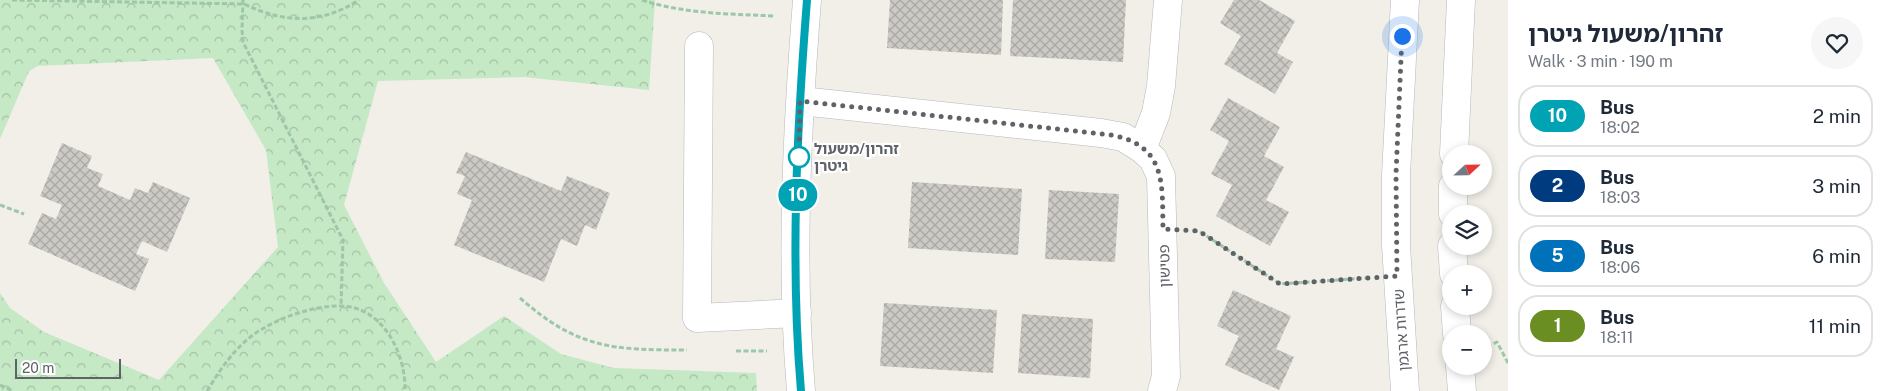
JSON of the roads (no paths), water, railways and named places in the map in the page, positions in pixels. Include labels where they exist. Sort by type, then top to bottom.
[{"type":"street","points":[[800,101],[1101,133],[1123,137],[1142,149],[1156,113],[1161,86],[1168,0]]},
{"type":"street","name":"שדרות ארגמן","points":[[1404,0],[1396,174],[1397,276],[1405,391]]},
{"type":"street","points":[[1454,145],[1461,0]]},
{"type":"street","points":[[801,391],[797,313],[800,101],[806,8]]},
{"type":"street","points":[[699,46],[697,318],[797,313]]},
{"type":"street","name":"פטישון","points":[[1142,149],[1153,158],[1161,176],[1166,376],[1162,391]]},
{"type":"street","points":[[1461,375],[1462,391]]},
{"type":"place","name":"זהרון/משעול גיטרן","points":[[799,157]]}]
